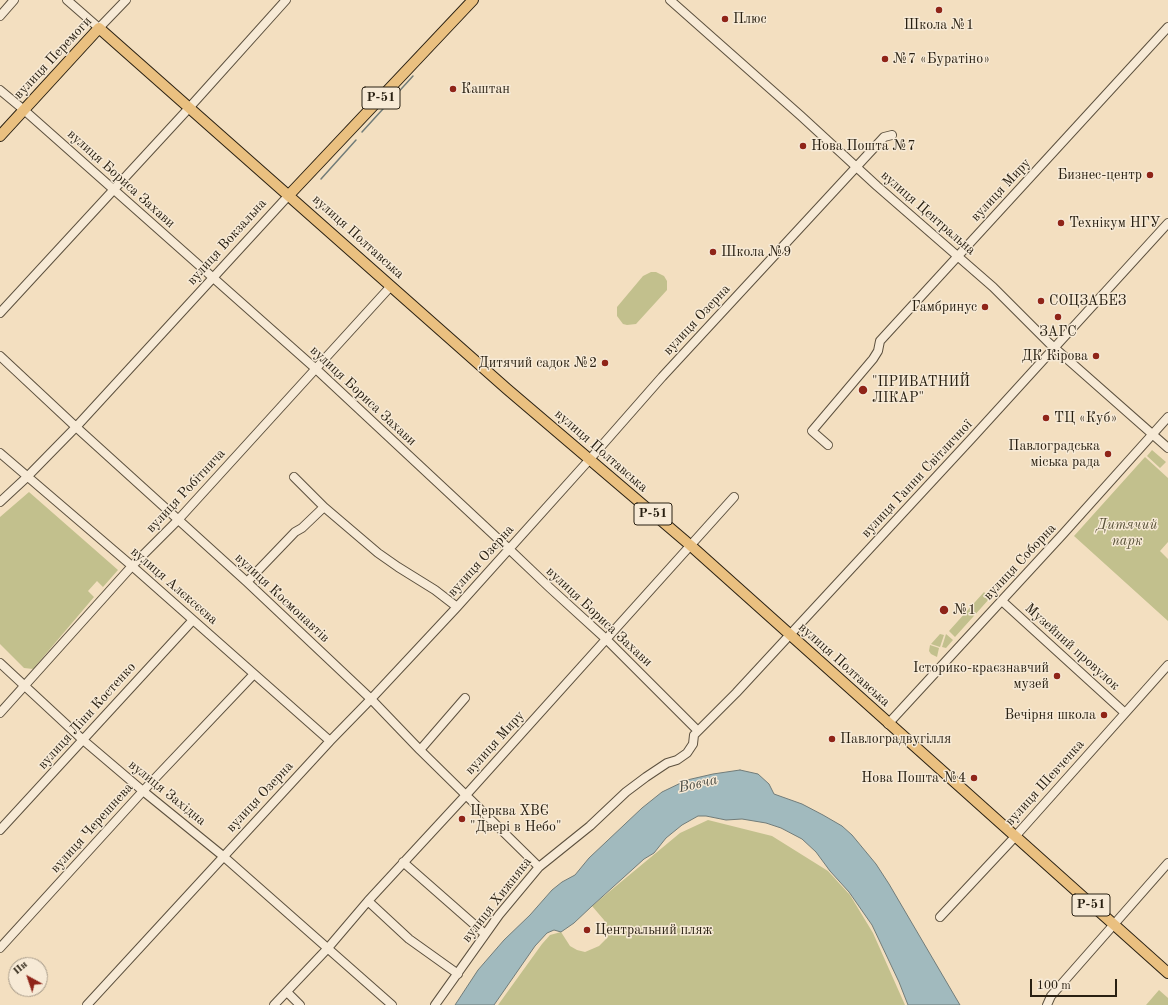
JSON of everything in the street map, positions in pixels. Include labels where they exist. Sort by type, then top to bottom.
[{"type":"main road","name":"вулиця Вокзальна","points":[[289,195],[473,0]]},
{"type":"main road","name":"вулиця Полтавська","points":[[99,28],[507,389],[690,546],[1168,973]]},
{"type":"main road","name":"вулиця Перемоги","points":[[0,136],[99,28]]},
{"type":"street","points":[[0,16],[14,0]]},
{"type":"street","name":"вулиця Полтавська","points":[[67,0],[99,28]]},
{"type":"street","name":"вулиця Перемоги","points":[[99,28],[126,0]]},
{"type":"street","points":[[0,313],[189,108],[286,0]]},
{"type":"street","name":"вулиця Центральна","points":[[670,0],[993,287],[1054,348],[1168,448]]},
{"type":"street","name":"вулиця Миру","points":[[828,445],[812,431],[872,359],[878,351],[880,341],[1168,27]]},
{"type":"street","name":"вулиця Бориса Захави","points":[[0,90],[316,369],[606,639],[698,731]]},
{"type":"street","name":"вулиця Озерна","points":[[87,1005],[223,856],[457,607],[590,459],[662,376],[884,138],[892,135]]},
{"type":"street","name":"вулиця Вокзальна","points":[[0,502],[76,427],[289,195]]},
{"type":"street","name":"вулиця Ганни Світличної","points":[[698,731],[790,635],[1168,222]]},
{"type":"street","name":"вулиця Робітнича","points":[[0,712],[132,566],[178,520],[392,286]]},
{"type":"street","name":"вулиця Космонавтів","points":[[0,356],[247,582],[371,699],[420,750],[539,867]]},
{"type":"street","name":"вулиця Соборна","points":[[888,724],[1002,601],[1168,417]]},
{"type":"street","name":"вулиця Алєксєєва","points":[[0,453],[132,566],[330,741]]},
{"type":"street","points":[[294,477],[324,507],[378,553],[435,590],[457,607]]},
{"type":"street","name":"вулиця Миру","points":[[274,1005],[328,948],[403,862],[466,795],[734,497]]},
{"type":"street","points":[[247,582],[295,532],[302,528],[324,507]]},
{"type":"street","name":"Музейний провулок","points":[[1002,601],[1125,713]]},
{"type":"street","name":"вулиця Ліни Костенко","points":[[0,830],[193,620]]},
{"type":"street","name":"вулиця Західна","points":[[0,663],[83,740],[223,856],[392,1005]]},
{"type":"street","name":"вулиця Шевченка","points":[[940,917],[1015,836],[1168,665]]},
{"type":"street","name":"вулиця Черешнева","points":[[0,948],[143,791],[254,674]]},
{"type":"street","points":[[420,750],[465,698]]},
{"type":"street","name":"вулиця Хижняка","points":[[435,1005],[499,915],[539,867],[590,826],[626,792],[646,776],[667,763],[677,760],[687,753],[693,744],[694,735],[698,731]]},
{"type":"street","points":[[403,862],[486,934]]},
{"type":"street","points":[[1047,1005],[1051,996],[1168,863]]},
{"type":"street","points":[[368,901],[409,939],[458,974]]},
{"type":"street","points":[[287,992],[300,1005]]},
{"type":"green space","points":[[651,272],[656,272],[664,276],[667,281],[667,290],[636,324],[623,324],[617,316],[617,307],[643,276]]},
{"type":"green space","points":[[1152,450],[1166,462],[1160,468],[1147,456]]},
{"type":"green space","name":"Дитячий парк","points":[[1145,457],[1168,478],[1168,542],[1160,551],[1168,559],[1168,621],[1074,536]]},
{"type":"green space","points":[[29,492],[118,570],[103,587],[97,581],[88,591],[94,597],[33,669],[24,668],[0,644],[0,517]]},
{"type":"green space","points":[[984,592],[990,598],[955,637],[949,631]]},
{"type":"green space","points":[[940,634],[944,635],[940,647],[931,644]]},
{"type":"green space","points":[[946,634],[953,640],[946,648],[942,647]]},
{"type":"green space","points":[[930,645],[939,648],[937,657],[929,651]]},
{"type":"green space","points":[[708,820],[772,836],[828,871],[850,895],[873,933],[905,1005],[498,1005],[550,935],[561,932],[570,946],[585,952],[599,946],[608,937],[609,931],[604,920],[592,906],[680,833]]},
{"type":"green space","points":[[1159,990],[1168,998],[1168,1005],[1146,1005]]},
{"type":"water","name":"Вовча","points":[[740,770],[758,774],[769,784],[774,794],[802,804],[823,815],[842,826],[852,835],[876,864],[889,884],[960,1005],[908,1005],[899,982],[872,925],[849,892],[830,871],[816,852],[802,839],[781,828],[766,823],[742,819],[726,820],[698,816],[682,825],[666,838],[654,853],[644,859],[574,923],[561,932],[554,930],[547,933],[535,946],[494,1005],[455,1005],[478,970],[504,940],[530,915],[552,890],[562,882],[575,875],[589,858],[642,808],[662,792],[687,780]]},
{"type":"waterway","points":[[362,132],[413,76]]},
{"type":"waterway","points":[[321,179],[356,140]]},
{"type":"place","name":"Школа №1","points":[[939,10]]},
{"type":"place","name":"Плюс","points":[[725,19]]},
{"type":"place","name":"№7 «Буратіно»","points":[[885,59]]},
{"type":"place","name":"Каштан","points":[[453,89]]},
{"type":"place","name":"Нова Пошта №7","points":[[803,146]]},
{"type":"place","name":"Бизнес-центр","points":[[1150,175]]},
{"type":"place","name":"Технікум НГУ","points":[[1061,223]]},
{"type":"place","name":"Школа №9","points":[[713,252]]},
{"type":"place","name":"СОЦЗАБЕЗ","points":[[1041,301]]},
{"type":"place","name":"Гамбринус","points":[[985,307]]},
{"type":"place","name":"ЗАГС","points":[[1058,317]]},
{"type":"place","name":"ДК Кірова","points":[[1096,356]]},
{"type":"place","name":"Дитячий садок №2","points":[[605,363]]},
{"type":"place","name":"\"ПРИВАТНИЙ ЛІКАР\"","points":[[863,390]]},
{"type":"place","name":"ТЦ «Куб»","points":[[1046,418]]},
{"type":"place","name":"Павлоградська міська рада","points":[[1108,454]]},
{"type":"place","name":"№1","points":[[944,610]]},
{"type":"place","name":"Історико-краєзнавчий музей","points":[[1057,676]]},
{"type":"place","name":"Вечірня школа","points":[[1104,715]]},
{"type":"place","name":"Павлоградвугілля","points":[[832,739]]},
{"type":"place","name":"Нова Пошта №4","points":[[974,778]]},
{"type":"place","name":"Церква ХВЄ \"Двері в Небо\"","points":[[462,819]]},
{"type":"place","name":"Центральний пляж","points":[[587,930]]}]
